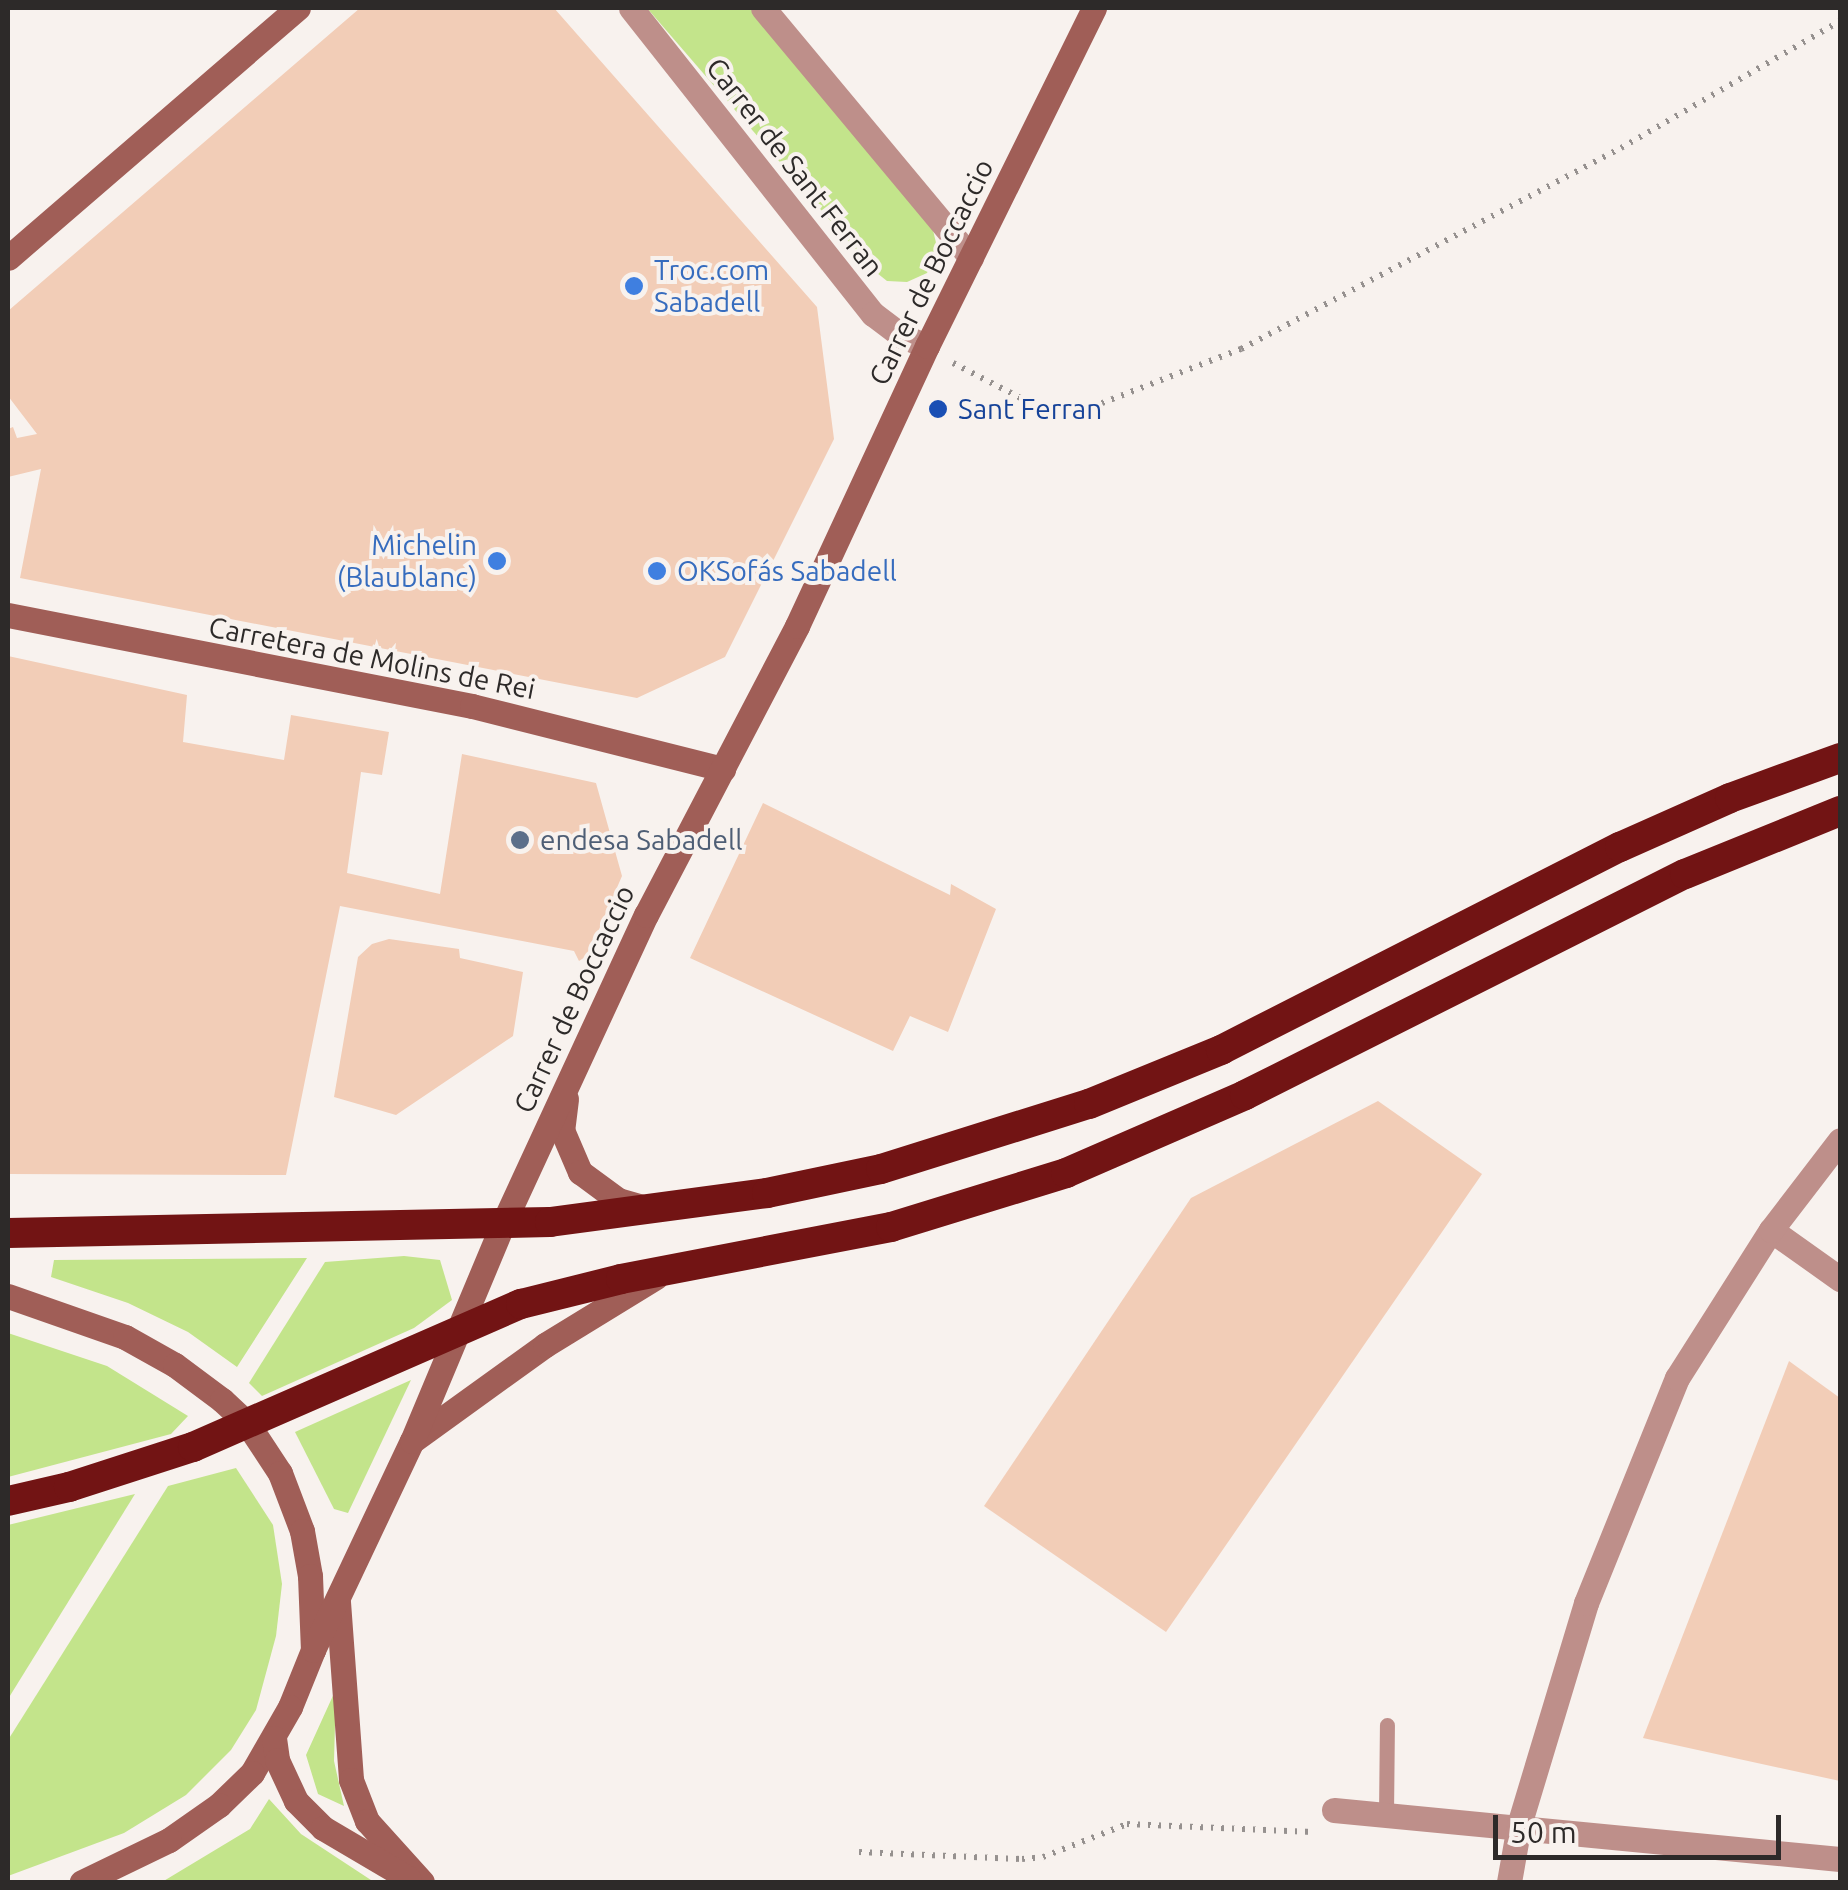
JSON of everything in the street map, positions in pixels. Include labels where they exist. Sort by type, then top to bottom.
[{"type":"highway","points":[[8,1232],[502,1226],[767,1193],[881,1168],[1089,1104],[1286,1020],[1676,821],[1840,758]]},
{"type":"highway","points":[[8,1500],[114,1474],[246,1424],[460,1327],[566,1291],[891,1227],[1066,1173],[1245,1095],[1685,874],[1840,811]]},
{"type":"main road","points":[[8,258],[298,8]]},
{"type":"main road","name":"Carrer de Boccaccio","points":[[82,1882],[142,1856],[219,1806],[252,1774],[274,1738],[412,1441],[572,1069],[646,915],[797,626],[926,346],[1094,8]]},
{"type":"main road","name":"Carretera de Molins de Rei","points":[[8,615],[472,706],[723,768]]},
{"type":"main road","points":[[572,1069],[562,1114],[572,1159],[600,1190],[632,1206],[658,1209]]},
{"type":"main road","points":[[412,1441],[544,1345],[668,1270]]},
{"type":"main road","points":[[8,1296],[125,1337],[198,1381],[246,1424],[280,1473],[302,1532],[310,1576],[313,1650]]},
{"type":"main road","points":[[338,1600],[351,1780],[367,1822],[419,1882]]},
{"type":"main road","points":[[274,1738],[278,1760],[296,1801],[324,1828],[419,1882]]},
{"type":"street","name":"Carrer de Sant Ferran","points":[[631,8],[872,314],[902,336],[926,346]]},
{"type":"street","points":[[763,8],[971,258]]},
{"type":"street","points":[[1508,1882],[1520,1825],[1586,1603],[1676,1378],[1770,1230],[1840,1140]]},
{"type":"street","points":[[1770,1230],[1840,1279]]},
{"type":"street","points":[[1334,1810],[1520,1825],[1840,1860]]},
{"type":"lane","points":[[1386,1815],[1387,1725]]},
{"type":"path","points":[[926,346],[1032,404],[1092,407],[1242,349],[1621,148],[1840,22]]},
{"type":"green space","points":[[647,8],[750,8],[918,204],[932,226],[938,251],[927,273],[907,282],[887,281],[872,269]]},
{"type":"green space","points":[[404,1256],[440,1260],[452,1300],[414,1328],[262,1396],[249,1383],[325,1262]]},
{"type":"green space","points":[[307,1258],[237,1367],[188,1332],[128,1303],[51,1277],[54,1260]]},
{"type":"green space","points":[[8,1333],[107,1366],[188,1416],[171,1434],[8,1477]]},
{"type":"green space","points":[[411,1380],[348,1513],[334,1509],[295,1432]]},
{"type":"green space","points":[[236,1468],[273,1525],[282,1584],[276,1636],[256,1710],[231,1750],[186,1795],[124,1833],[8,1876],[8,1740],[168,1486]]},
{"type":"green space","points":[[135,1494],[8,1699],[8,1525]]},
{"type":"green space","points":[[336,1689],[334,1761],[344,1806],[318,1794],[306,1755]]},
{"type":"green space","points":[[269,1799],[301,1834],[374,1882],[162,1882],[250,1829]]},
{"type":"building","points":[[360,8],[554,8],[817,307],[834,439],[725,657],[637,698],[20,578],[41,469],[8,477],[8,429],[13,427],[17,438],[37,434],[8,396],[8,311]]},
{"type":"building","points":[[8,656],[187,695],[183,742],[284,760],[291,715],[389,732],[382,775],[361,772],[347,873],[440,894],[462,754],[596,783],[622,876],[588,955],[579,961],[574,951],[340,906],[286,1175],[8,1174]]},
{"type":"building","points":[[763,803],[950,895],[951,884],[996,909],[948,1032],[910,1016],[893,1051],[690,958]]},
{"type":"building","points":[[389,939],[459,949],[460,958],[523,972],[513,1036],[396,1115],[334,1097],[358,957],[372,944]]},
{"type":"building","points":[[1378,1101],[1482,1174],[1166,1632],[984,1506],[1191,1198]]},
{"type":"building","points":[[1789,1361],[1840,1398],[1840,1781],[1643,1738]]},
{"type":"place","name":"Troc.com Sabadell","points":[[634,286]]},
{"type":"place","name":"Sant Ferran","points":[[938,409]]},
{"type":"place","name":"Michelin (Blaublanc)","points":[[497,561]]},
{"type":"place","name":"OKSofás Sabadell","points":[[657,571]]},
{"type":"place","name":"endesa Sabadell","points":[[520,840]]}]
